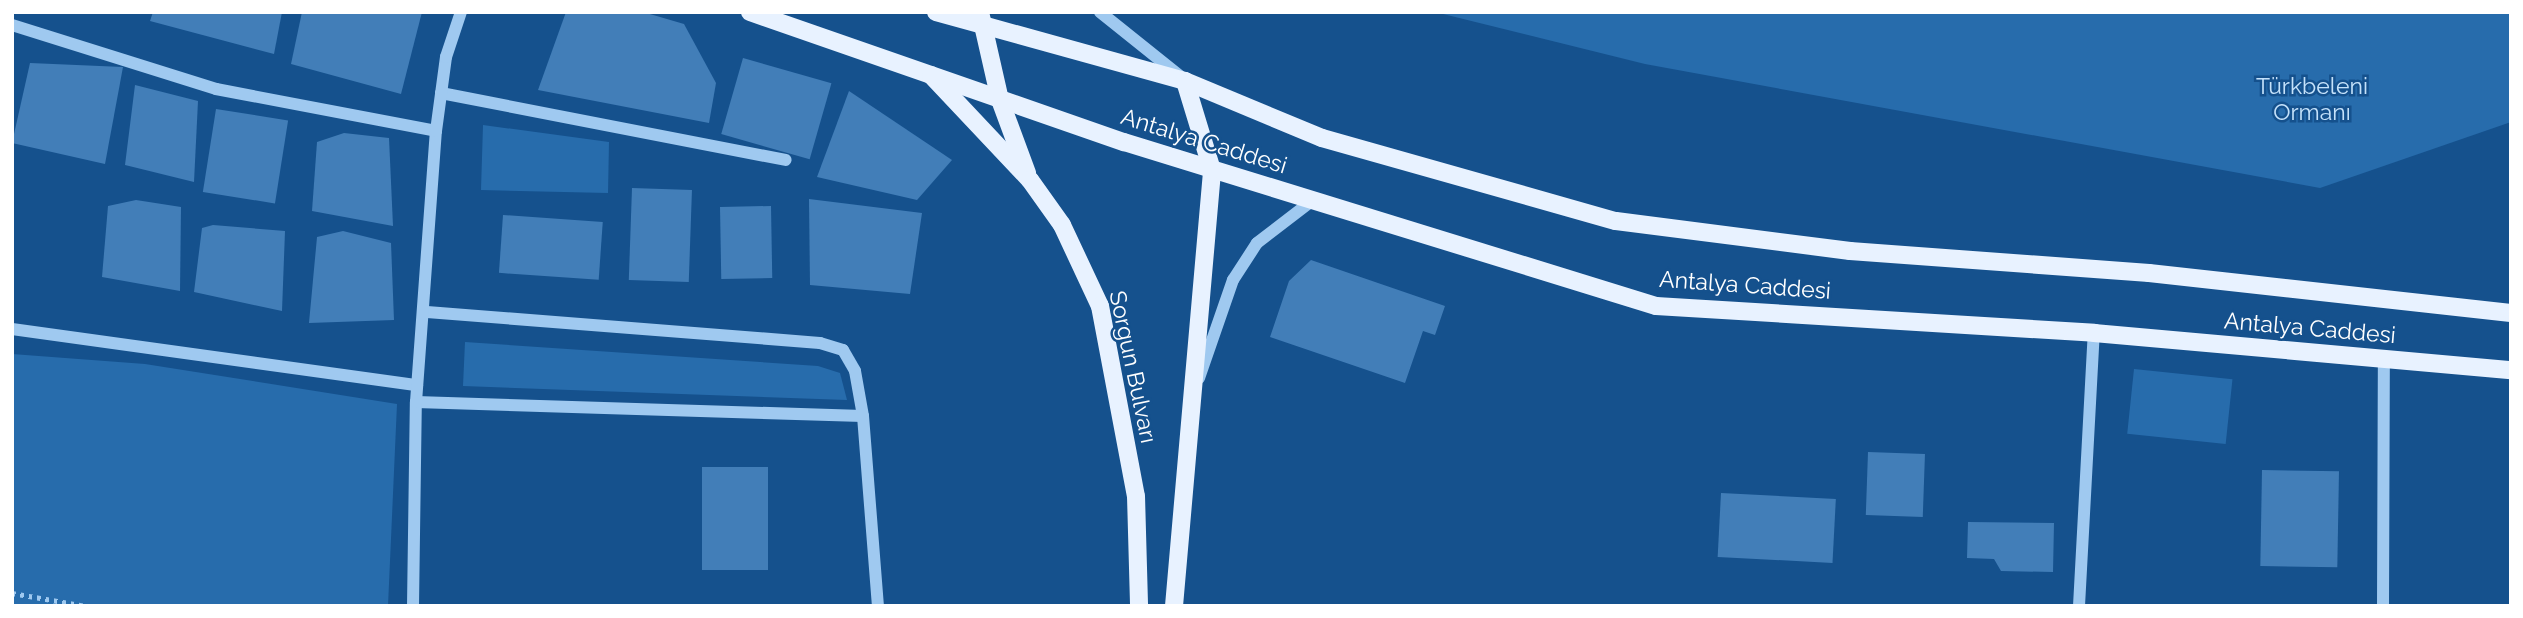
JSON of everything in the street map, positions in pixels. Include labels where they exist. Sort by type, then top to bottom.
[{"type":"main road","name":"Antalya Caddesi","points":[[750,12],[926,70],[1000,100],[1212,170],[1656,306],[2094,333],[2511,370]]},
{"type":"main road","name":"Antalya Caddesi","points":[[936,12],[981,19],[1185,81],[1322,138],[1616,221],[1850,251],[2149,274],[2511,313]]},
{"type":"main road","points":[[981,19],[1000,100],[1030,180]]},
{"type":"main road","name":"Sorgun Bulvarı","points":[[926,70],[1030,180],[1062,225],[1100,306],[1136,496],[1139,606]]},
{"type":"main road","points":[[1185,81],[1212,170]]},
{"type":"main road","name":"Sorgun Bulvarı","points":[[1174,606],[1212,170]]},
{"type":"street","points":[[413,606],[416,402],[427,312],[436,131],[441,93],[461,12]]},
{"type":"street","points":[[1100,12],[1185,81]]},
{"type":"street","points":[[12,25],[216,89],[436,131]]},
{"type":"street","points":[[441,93],[786,160]]},
{"type":"street","name":"Sorgun Bulvarı","points":[[1194,392],[1233,280],[1257,243],[1313,200]]},
{"type":"street","points":[[427,312],[820,343],[843,350],[855,371],[863,416],[878,606]]},
{"type":"street","points":[[12,329],[417,385]]},
{"type":"street","points":[[2078,606],[2094,333]]},
{"type":"street","points":[[2383,606],[2384,359]]},
{"type":"street","points":[[416,402],[863,416]]},
{"type":"path","points":[[12,593],[86,606]]},
{"type":"green space","name":"Türkbeleni Ormanı","points":[[1435,12],[2511,12],[2511,122],[2320,188],[1645,64]]},
{"type":"green space","points":[[483,125],[609,142],[608,193],[481,190]]},
{"type":"green space","points":[[465,342],[818,366],[840,373],[847,400],[463,386]]},
{"type":"green space","points":[[12,354],[145,364],[397,404],[388,606],[12,606]]},
{"type":"green space","points":[[2134,369],[2232,379],[2226,444],[2127,434]]},
{"type":"building","points":[[153,12],[282,12],[274,54],[150,21]]},
{"type":"building","points":[[302,12],[422,12],[401,94],[291,64]]},
{"type":"building","points":[[566,12],[643,12],[684,24],[716,83],[709,123],[538,90]]},
{"type":"building","points":[[743,58],[831,83],[810,159],[721,134]]},
{"type":"building","points":[[30,63],[123,67],[105,164],[12,143]]},
{"type":"building","points":[[135,85],[198,101],[194,182],[125,165]]},
{"type":"building","points":[[849,91],[952,160],[917,200],[817,177]]},
{"type":"building","points":[[216,109],[288,120],[275,203],[203,192]]},
{"type":"building","points":[[344,133],[389,138],[393,226],[312,211],[317,142]]},
{"type":"building","points":[[632,188],[692,190],[689,282],[629,280]]},
{"type":"building","points":[[809,199],[922,213],[910,294],[810,285]]},
{"type":"building","points":[[136,200],[181,207],[180,291],[102,277],[108,206]]},
{"type":"building","points":[[771,206],[772,278],[721,279],[720,207]]},
{"type":"building","points":[[503,215],[603,222],[599,280],[499,273]]},
{"type":"building","points":[[213,225],[285,231],[282,311],[194,292],[202,228]]},
{"type":"building","points":[[343,231],[391,243],[394,320],[309,323],[317,237]]},
{"type":"building","points":[[1311,260],[1445,306],[1435,335],[1423,331],[1405,383],[1270,337],[1289,281]]},
{"type":"building","points":[[1868,452],[1925,454],[1923,517],[1866,515]]},
{"type":"building","points":[[702,467],[768,467],[768,570],[702,570]]},
{"type":"building","points":[[2262,470],[2339,471],[2337,567],[2260,566]]},
{"type":"building","points":[[1721,493],[1836,499],[1832,563],[1718,557]]},
{"type":"building","points":[[1968,522],[2054,523],[2053,572],[2001,571],[1994,559],[1967,558]]}]
